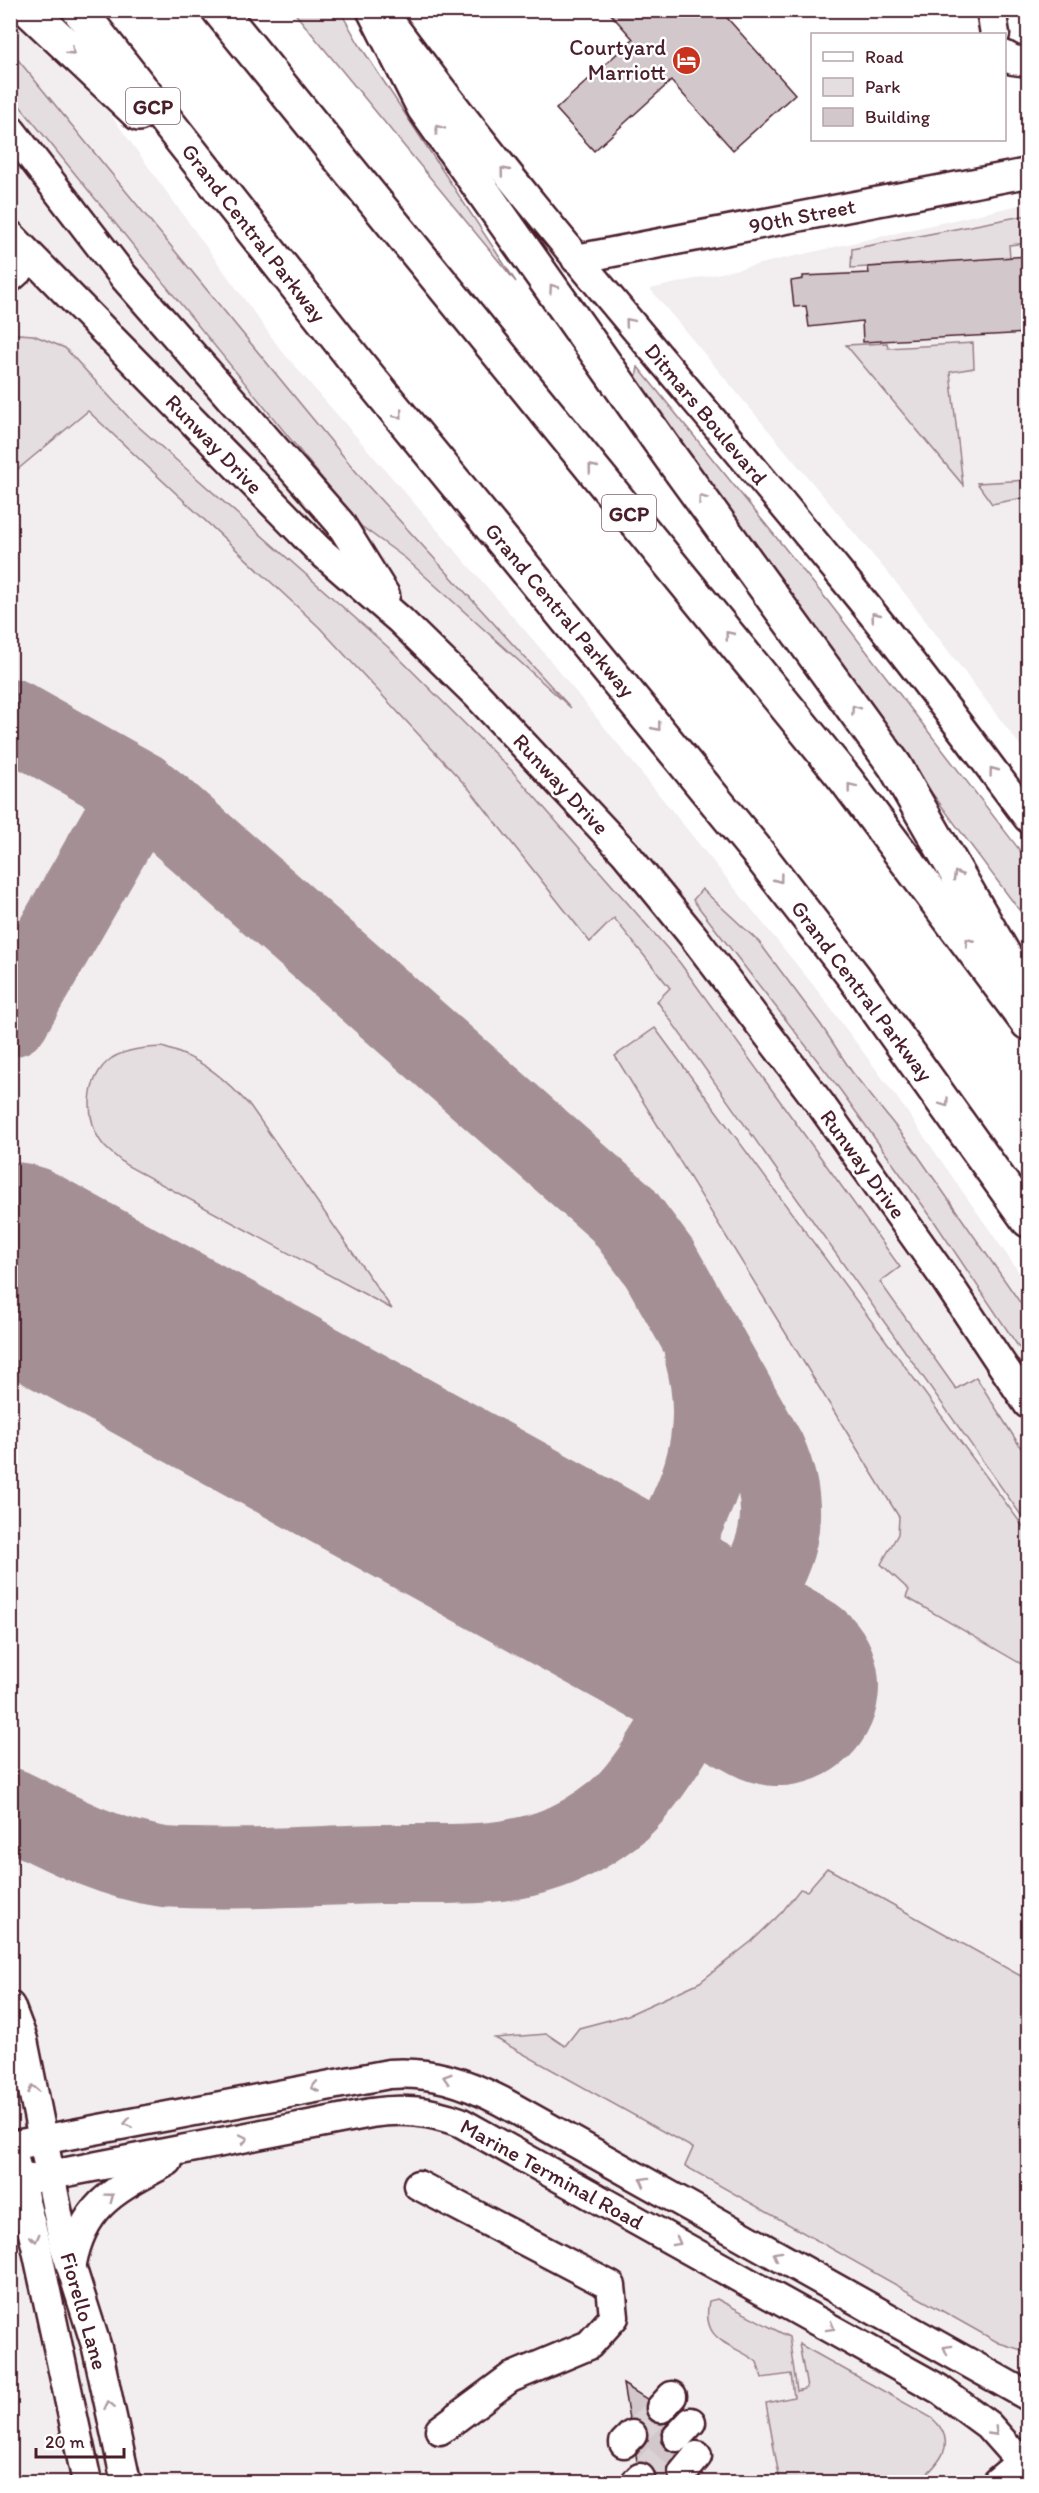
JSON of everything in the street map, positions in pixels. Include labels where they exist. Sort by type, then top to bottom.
[{"type":"highway","points":[[29,10],[190,162],[228,201]]},
{"type":"highway","name":"Grand Central Parkway","points":[[79,10],[228,201],[465,496],[755,849],[854,977],[1029,1220]]},
{"type":"highway","name":"GCP","points":[[219,10],[825,754],[1029,1023]]},
{"type":"highway","points":[[374,10],[424,108],[895,766],[1029,999]]},
{"type":"street","name":"Ditmars Boulevard","points":[[383,10],[464,121],[576,259],[841,575],[1029,818]]},
{"type":"street","points":[[991,10],[995,33]]},
{"type":"street","points":[[1006,56],[1020,63],[1029,62]]},
{"type":"street","points":[[10,129],[124,277],[340,523],[400,620]]},
{"type":"street","name":"90th Street","points":[[576,259],[1029,173]]},
{"type":"street","name":"Runway Drive","points":[[10,235],[31,259],[318,549],[400,620],[561,783],[626,853],[693,936],[873,1176],[1029,1404]]},
{"type":"street","points":[[10,278],[31,259]]},
{"type":"street","name":"Fiorello Lane","points":[[10,2006],[23,2040],[64,2244],[97,2348],[126,2482]]},
{"type":"street","name":"Marine Terminal Road","points":[[11,2145],[373,2076],[423,2073],[455,2080],[486,2094],[1029,2396]]},
{"type":"street","name":"Marine Terminal Road","points":[[15,2182],[186,2151],[371,2113],[390,2110],[425,2111],[460,2122],[959,2401],[1026,2463]]},
{"type":"street","name":"Fiorello Lane","points":[[11,2145],[15,2182],[36,2245],[87,2482]]},
{"type":"street","points":[[72,2264],[82,2227],[99,2205],[132,2182],[186,2151]]},
{"type":"street","points":[[417,2185],[611,2286],[614,2317],[589,2345],[510,2378],[440,2430]]},
{"type":"street","points":[[714,2262],[732,2230]]},
{"type":"street","points":[[997,2482],[1026,2463]]},
{"type":"shaded area","points":[[35,10],[281,350],[541,649],[818,991],[898,1099],[1028,1285],[1028,2482],[11,2482],[10,11]]},
{"type":"shaded area","points":[[1028,203],[1028,756],[902,590],[650,289]]},
{"type":"green space","points":[[293,11],[340,11],[359,44],[516,282]]},
{"type":"green space","points":[[10,50],[367,485],[571,708],[405,558],[361,526],[11,95]]},
{"type":"green space","points":[[1028,215],[1028,243],[1009,245],[1010,259],[851,268],[852,249]]},
{"type":"green space","points":[[11,335],[33,335],[65,348],[132,421],[388,647],[512,771],[680,963],[900,1267],[880,1282],[956,1389],[976,1377],[1028,1459],[1028,1525],[657,1001],[670,988],[614,918],[590,942],[470,790],[319,627],[88,411],[11,475]]},
{"type":"green space","points":[[887,343],[888,348],[973,343],[974,368],[950,372],[963,485],[846,345]]},
{"type":"green space","points":[[638,367],[827,600],[1028,861],[1028,922],[891,738],[635,384]]},
{"type":"green space","points":[[1028,480],[1028,497],[992,504],[977,483]]},
{"type":"green space","points":[[702,889],[759,942],[821,1025],[852,1072],[912,1147],[1028,1314],[1028,1361],[934,1221],[841,1091],[693,900]]},
{"type":"green space","points":[[655,1028],[1028,1533],[1028,1668],[906,1597],[909,1590],[881,1564],[898,1534],[899,1517],[615,1056]]},
{"type":"green space","points":[[162,1047],[201,1063],[231,1086],[251,1107],[392,1309],[126,1165],[105,1147],[93,1126],[91,1114],[90,1101],[96,1077],[103,1066],[118,1055]]},
{"type":"green space","points":[[827,1868],[1028,1980],[1028,2352],[999,2343],[685,2166],[693,2148],[495,2038],[547,2034],[565,2046],[579,2028],[628,2015],[700,1982],[752,1941],[782,1912],[800,1889],[807,1891]]},
{"type":"green space","points":[[717,2299],[789,2337],[797,2391],[807,2388],[799,2344],[932,2418],[945,2436],[943,2453],[933,2468],[918,2482],[780,2482],[766,2403],[794,2397],[791,2374],[762,2378],[757,2362],[714,2334],[709,2326],[709,2301]]},
{"type":"building","name":"Courtyard Marriott","points":[[607,10],[720,10],[795,94],[733,150],[671,81],[594,151],[556,109],[633,39]]},
{"type":"building","points":[[1029,256],[1029,333],[863,342],[862,321],[809,327],[806,306],[794,307],[791,281],[803,279],[803,276],[869,273],[868,267]]},
{"type":"building","points":[[623,2384],[647,2399],[645,2412],[650,2421],[658,2424],[668,2423],[661,2433],[661,2442],[666,2449],[678,2453],[667,2470],[670,2482],[656,2482],[656,2474],[652,2467],[645,2462],[637,2462],[636,2455],[648,2440],[648,2431],[643,2423],[629,2419]]},
{"type":"taxiway","points":[[10,718],[140,791],[165,811],[622,1213],[660,1264],[766,1452],[776,1479],[780,1503],[775,1547],[767,1567],[664,1753],[632,1797],[616,1812],[584,1834],[558,1847],[528,1856],[486,1863],[244,1868],[164,1867],[123,1858],[104,1851],[66,1836],[10,1808]]},
{"type":"taxiway","points":[[10,1017],[140,791]]},
{"type":"taxiway","points":[[636,1607],[686,1516],[707,1456],[712,1424],[711,1390],[704,1353]]},
{"type":"runway","points":[[10,1262],[779,1686]]},
{"type":"tunnel","points":[[632,2435],[661,2408]]},
{"type":"tunnel","points":[[640,2478],[677,2437]]},
{"type":"place","name":"Courtyard Marriott","points":[[687,60]]}]
